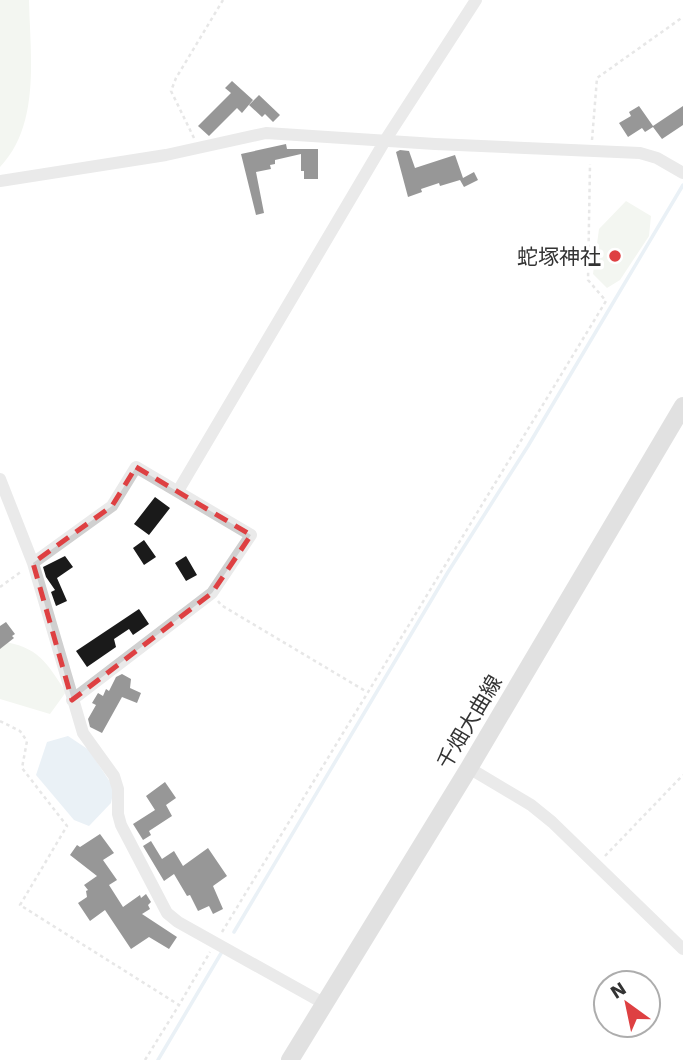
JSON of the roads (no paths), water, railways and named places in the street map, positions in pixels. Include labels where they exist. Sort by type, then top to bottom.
[{"type":"main road","name":"千畑大曲線","points":[[290,1060],[469,768],[683,406]]},
{"type":"street","points":[[178,491],[386,139],[476,0]]},
{"type":"street","points":[[0,181],[199,148],[265,133],[640,153],[683,173]]},
{"type":"street","points":[[33,563],[112,506],[136,467],[251,535],[212,593],[72,700]]},
{"type":"street","points":[[0,479],[33,563],[83,733],[114,776],[118,789],[121,825],[167,912],[215,943],[326,1004]]},
{"type":"street","points":[[469,768],[531,805],[683,949]]},
{"type":"water","points":[[68,736],[89,750],[114,788],[111,803],[89,826],[74,820],[36,775],[47,742]]},
{"type":"waterway","points":[[234,932],[683,185]]},
{"type":"waterway","points":[[158,1060],[223,950]]},
{"type":"place","name":"蛇塚神社","points":[[615,256]]}]
